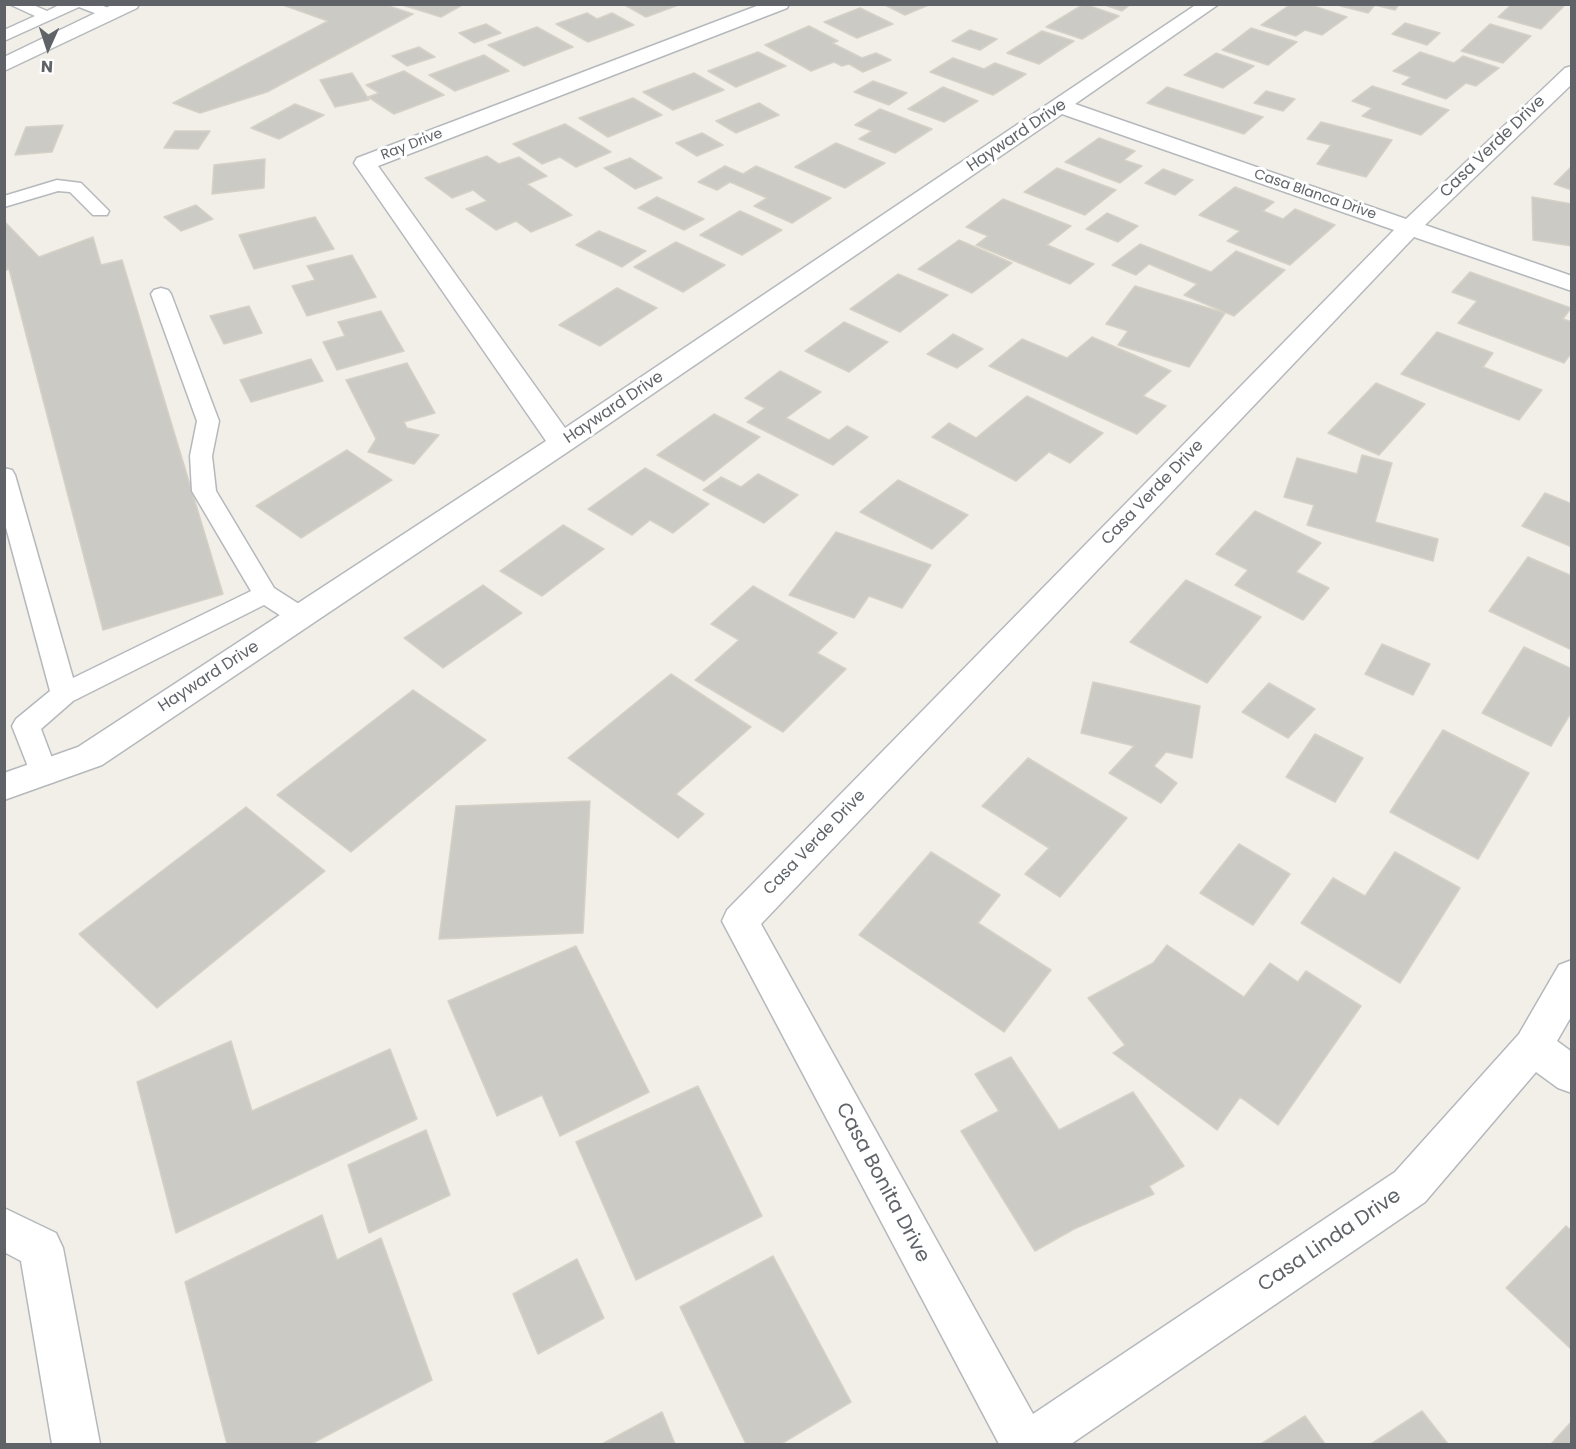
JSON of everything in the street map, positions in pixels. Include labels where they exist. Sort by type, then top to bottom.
[{"type":"street","points":[[4,65],[130,4]]},
{"type":"street","name":"Ray Drive","points":[[562,443],[365,163],[780,4]]},
{"type":"street","name":"Hayward Drive","points":[[4,787],[90,756],[562,443],[1210,4]]},
{"type":"street","name":"Casa Verde Drive","points":[[740,921],[1409,228],[1572,72]]},
{"type":"street","name":"Casa Blanca Drive","points":[[1060,106],[1572,284]]},
{"type":"street","name":"Casa Bonita Drive","points":[[740,921],[1024,1444]]},
{"type":"street","name":"Casa Linda Drive","points":[[1030,1444],[1410,1186],[1533,1047],[1572,977]]},
{"type":"street","points":[[1533,1047],[1572,1075]]},
{"type":"street","points":[[4,1228],[41,1248],[76,1444]]},
{"type":"lane","points":[[16,4],[48,16]]},
{"type":"lane","points":[[4,36],[74,4]]},
{"type":"lane","points":[[84,4],[110,14]]},
{"type":"lane","points":[[4,202],[57,185],[75,187],[100,211]]},
{"type":"lane","points":[[161,294],[208,421],[201,456],[204,490],[265,594],[301,617]]},
{"type":"lane","points":[[4,475],[64,694]]},
{"type":"lane","points":[[44,774],[15,726],[64,694],[265,594]]},
{"type":"building","points":[[280,4],[383,4],[413,14],[267,92],[200,113],[173,103],[328,21]]},
{"type":"building","points":[[399,4],[464,4],[441,17]]},
{"type":"building","points":[[623,4],[681,4],[646,17]]},
{"type":"building","points":[[883,4],[931,4],[905,15]]},
{"type":"building","points":[[1084,4],[1119,16],[1082,39],[1046,27]]},
{"type":"building","points":[[1102,4],[1131,4],[1122,11]]},
{"type":"building","points":[[1291,4],[1308,4],[1347,17],[1322,35],[1305,30],[1296,36],[1261,25]]},
{"type":"building","points":[[1333,4],[1399,4],[1395,10],[1375,5],[1368,13]]},
{"type":"building","points":[[1512,4],[1564,6],[1541,29],[1498,17]]},
{"type":"building","points":[[860,8],[893,24],[857,38],[824,22]]},
{"type":"building","points":[[587,13],[597,19],[612,13],[634,25],[588,42],[556,24]]},
{"type":"building","points":[[1405,23],[1440,33],[1427,45],[1392,34]]},
{"type":"building","points":[[486,24],[501,33],[474,43],[459,33]]},
{"type":"building","points":[[1490,24],[1531,36],[1503,63],[1461,51]]},
{"type":"building","points":[[809,26],[838,41],[832,43],[862,58],[876,53],[891,60],[863,72],[849,64],[842,66],[834,62],[811,71],[765,45]]},
{"type":"building","points":[[537,27],[573,47],[524,66],[488,45]]},
{"type":"building","points":[[1251,28],[1297,42],[1268,65],[1222,50]]},
{"type":"building","points":[[970,30],[997,39],[980,50],[952,41]]},
{"type":"building","points":[[1042,31],[1074,41],[1039,64],[1007,53]]},
{"type":"building","points":[[419,47],[435,57],[407,66],[392,56]]},
{"type":"building","points":[[758,52],[786,66],[736,87],[708,71]]},
{"type":"building","points":[[1420,52],[1454,63],[1463,56],[1499,68],[1476,86],[1466,83],[1446,99],[1402,84],[1411,77],[1393,71]]},
{"type":"building","points":[[1216,53],[1254,66],[1223,88],[1184,75]]},
{"type":"building","points":[[484,55],[509,71],[455,91],[429,75]]},
{"type":"building","points":[[953,58],[984,69],[995,63],[1026,74],[993,95],[930,72]]},
{"type":"building","points":[[404,71],[444,95],[394,114],[368,97],[379,93],[366,85]]},
{"type":"building","points":[[352,73],[369,100],[335,107],[320,80]]},
{"type":"building","points":[[694,73],[724,90],[673,110],[643,92]]},
{"type":"building","points":[[873,81],[907,93],[889,105],[854,92]]},
{"type":"building","points":[[1372,86],[1449,110],[1421,135],[1362,116],[1372,108],[1352,101]]},
{"type":"building","points":[[943,87],[978,101],[944,122],[908,109]]},
{"type":"building","points":[[1167,87],[1263,117],[1244,134],[1147,103]]},
{"type":"building","points":[[1266,91],[1295,99],[1283,111],[1254,103]]},
{"type":"building","points":[[633,98],[662,115],[608,137],[579,118]]},
{"type":"building","points":[[759,103],[779,115],[736,133],[716,121]]},
{"type":"building","points":[[295,104],[324,115],[279,139],[251,128]]},
{"type":"building","points":[[880,109],[932,129],[895,153],[859,139],[872,131],[855,125]]},
{"type":"building","points":[[1321,122],[1392,140],[1366,177],[1317,164],[1331,145],[1307,139]]},
{"type":"building","points":[[565,124],[611,152],[576,167],[560,157],[542,164],[513,144]]},
{"type":"building","points":[[63,125],[52,152],[15,155],[26,127]]},
{"type":"building","points":[[175,131],[210,131],[198,149],[164,148]]},
{"type":"building","points":[[702,133],[723,145],[697,156],[676,143]]},
{"type":"building","points":[[1099,138],[1135,151],[1124,160],[1142,166],[1120,183],[1065,162]]},
{"type":"building","points":[[836,143],[885,163],[845,188],[795,167]]},
{"type":"building","points":[[487,156],[499,164],[519,157],[547,176],[527,184],[572,215],[531,232],[516,221],[496,230],[466,209],[487,201],[473,190],[452,198],[425,178]]},
{"type":"building","points":[[630,158],[662,178],[635,189],[604,168]]},
{"type":"building","points":[[265,159],[264,188],[212,194],[214,165]]},
{"type":"building","points":[[725,166],[743,174],[756,166],[831,198],[792,223],[754,206],[767,198],[730,182],[717,190],[698,182]]},
{"type":"building","points":[[1572,166],[1572,190],[1554,184]]},
{"type":"building","points":[[1057,168],[1116,190],[1085,215],[1024,192]]},
{"type":"building","points":[[1163,169],[1193,180],[1175,195],[1145,183]]},
{"type":"building","points":[[1235,187],[1274,202],[1263,211],[1283,219],[1295,209],[1335,225],[1290,265],[1227,241],[1240,231],[1199,215]]},
{"type":"building","points":[[657,197],[704,219],[684,230],[638,208]]},
{"type":"building","points":[[1532,197],[1572,204],[1572,246],[1533,240]]},
{"type":"building","points":[[1003,199],[1071,226],[1047,245],[1094,264],[1070,284],[976,245],[988,236],[966,227]]},
{"type":"building","points":[[196,205],[213,219],[181,231],[164,217]]},
{"type":"building","points":[[740,211],[782,230],[742,255],[700,235]]},
{"type":"building","points":[[1107,213],[1138,226],[1118,242],[1086,229]]},
{"type":"building","points":[[315,217],[334,249],[254,269],[239,235]]},
{"type":"building","points":[[4,221],[39,257],[93,237],[101,265],[122,260],[223,594],[103,630],[9,269],[4,271]]},
{"type":"building","points":[[599,231],[646,251],[622,267],[576,245]]},
{"type":"building","points":[[959,240],[1012,263],[972,293],[918,269]]},
{"type":"building","points":[[676,242],[725,265],[683,292],[634,267]]},
{"type":"building","points":[[1140,244],[1211,272],[1236,251],[1285,270],[1234,316],[1184,295],[1197,284],[1149,264],[1136,275],[1112,265]]},
{"type":"building","points":[[352,255],[376,297],[307,316],[292,286],[315,280],[307,266]]},
{"type":"building","points":[[1470,272],[1571,308],[1563,319],[1572,322],[1572,352],[1564,363],[1458,323],[1477,301],[1452,292]]},
{"type":"building","points":[[898,274],[948,295],[900,332],[850,309]]},
{"type":"building","points":[[1135,286],[1225,313],[1189,367],[1118,345],[1128,331],[1106,324]]},
{"type":"building","points":[[617,288],[657,308],[600,346],[559,325]]},
{"type":"building","points":[[249,306],[262,333],[224,344],[210,316]]},
{"type":"building","points":[[381,311],[404,351],[337,370],[323,342],[345,336],[338,322]]},
{"type":"building","points":[[844,322],[888,342],[849,372],[805,351]]},
{"type":"building","points":[[1437,332],[1493,353],[1483,367],[1542,390],[1519,420],[1401,374]]},
{"type":"building","points":[[953,334],[983,349],[957,368],[927,354]]},
{"type":"building","points":[[1092,337],[1171,371],[1143,396],[1166,406],[1137,434],[989,366],[1022,339],[1067,358]]},
{"type":"building","points":[[311,359],[323,381],[251,402],[240,380]]},
{"type":"building","points":[[407,363],[435,413],[404,422],[407,428],[439,435],[414,464],[368,452],[376,439],[346,380]]},
{"type":"building","points":[[780,371],[821,392],[786,418],[829,440],[847,426],[868,437],[833,465],[747,422],[765,408],[745,398]]},
{"type":"building","points":[[1376,383],[1425,404],[1379,455],[1328,433]]},
{"type":"building","points":[[1027,396],[1103,433],[1070,463],[1049,452],[1016,481],[932,437],[949,423],[976,438]]},
{"type":"building","points":[[714,414],[760,437],[704,481],[657,455]]},
{"type":"building","points":[[347,450],[392,480],[301,538],[256,506]]},
{"type":"building","points":[[1362,455],[1392,463],[1375,522],[1438,539],[1433,561],[1307,525],[1314,505],[1284,497],[1297,458],[1357,474]]},
{"type":"building","points":[[645,468],[709,504],[673,533],[650,520],[632,535],[588,509]]},
{"type":"building","points":[[758,474],[798,495],[764,523],[703,490],[721,477],[741,487]]},
{"type":"building","points":[[898,480],[968,515],[932,549],[860,512]]},
{"type":"building","points":[[1545,493],[1572,504],[1572,547],[1522,526]]},
{"type":"building","points":[[1255,511],[1321,543],[1296,572],[1329,588],[1303,620],[1235,585],[1248,570],[1216,554]]},
{"type":"building","points":[[563,525],[604,549],[542,596],[500,571]]},
{"type":"building","points":[[836,532],[931,565],[902,608],[869,596],[854,618],[789,595]]},
{"type":"building","points":[[1528,557],[1572,576],[1572,650],[1489,611]]},
{"type":"building","points":[[1186,580],[1261,617],[1207,683],[1130,642]]},
{"type":"building","points":[[483,585],[522,613],[443,668],[404,638]]},
{"type":"building","points":[[753,586],[837,633],[817,653],[846,669],[783,732],[695,680],[739,640],[711,624]]},
{"type":"building","points":[[1382,644],[1430,664],[1413,695],[1365,674]]},
{"type":"building","points":[[1524,647],[1572,669],[1572,711],[1551,746],[1482,713]]},
{"type":"building","points":[[671,674],[751,727],[676,794],[704,814],[678,838],[568,758]]},
{"type":"building","points":[[1093,682],[1200,706],[1192,758],[1166,752],[1154,766],[1177,783],[1161,803],[1109,773],[1134,746],[1081,733]]},
{"type":"building","points":[[1269,683],[1315,709],[1288,738],[1242,712]]},
{"type":"building","points":[[413,690],[486,740],[351,852],[277,795]]},
{"type":"building","points":[[1443,730],[1529,773],[1478,859],[1390,812]]},
{"type":"building","points":[[1315,734],[1363,758],[1335,802],[1286,777]]},
{"type":"building","points":[[1028,758],[1127,818],[1060,897],[1025,874],[1049,848],[982,806]]},
{"type":"building","points":[[590,801],[583,933],[439,939],[456,806]]},
{"type":"building","points":[[246,807],[325,871],[157,1008],[79,934]]},
{"type":"building","points":[[1239,844],[1290,874],[1253,925],[1200,893]]},
{"type":"building","points":[[931,852],[1000,895],[978,923],[1051,970],[1004,1032],[859,935]]},
{"type":"building","points":[[1395,852],[1460,888],[1400,983],[1301,923],[1333,878],[1365,896]]},
{"type":"building","points":[[1167,945],[1244,997],[1270,963],[1298,982],[1306,971],[1361,1006],[1278,1125],[1240,1097],[1217,1130],[1113,1053],[1125,1045],[1088,998],[1153,963]]},
{"type":"building","points":[[576,946],[649,1092],[560,1136],[542,1095],[497,1116],[448,1001]]},
{"type":"building","points":[[231,1041],[252,1111],[390,1049],[417,1119],[176,1233],[137,1082]]},
{"type":"building","points":[[1011,1057],[1059,1130],[1133,1092],[1184,1166],[1149,1186],[1154,1194],[1074,1229],[1035,1251],[961,1131],[999,1111],[975,1074]]},
{"type":"building","points":[[698,1086],[762,1216],[636,1280],[576,1142]]},
{"type":"building","points":[[426,1130],[450,1195],[369,1233],[348,1165]]},
{"type":"building","points":[[322,1215],[337,1260],[381,1238],[432,1380],[311,1444],[227,1444],[185,1282]]},
{"type":"building","points":[[1566,1226],[1572,1231],[1572,1350],[1506,1288]]},
{"type":"building","points":[[773,1256],[851,1402],[781,1444],[746,1444],[680,1307]]},
{"type":"building","points":[[577,1259],[604,1318],[538,1354],[513,1294]]},
{"type":"building","points":[[1422,1411],[1448,1444],[1371,1444]]},
{"type":"building","points":[[662,1412],[675,1444],[602,1444]]},
{"type":"building","points":[[1305,1416],[1325,1444],[1261,1444]]},
{"type":"building","points":[[1572,1421],[1572,1444],[1551,1444]]}]
